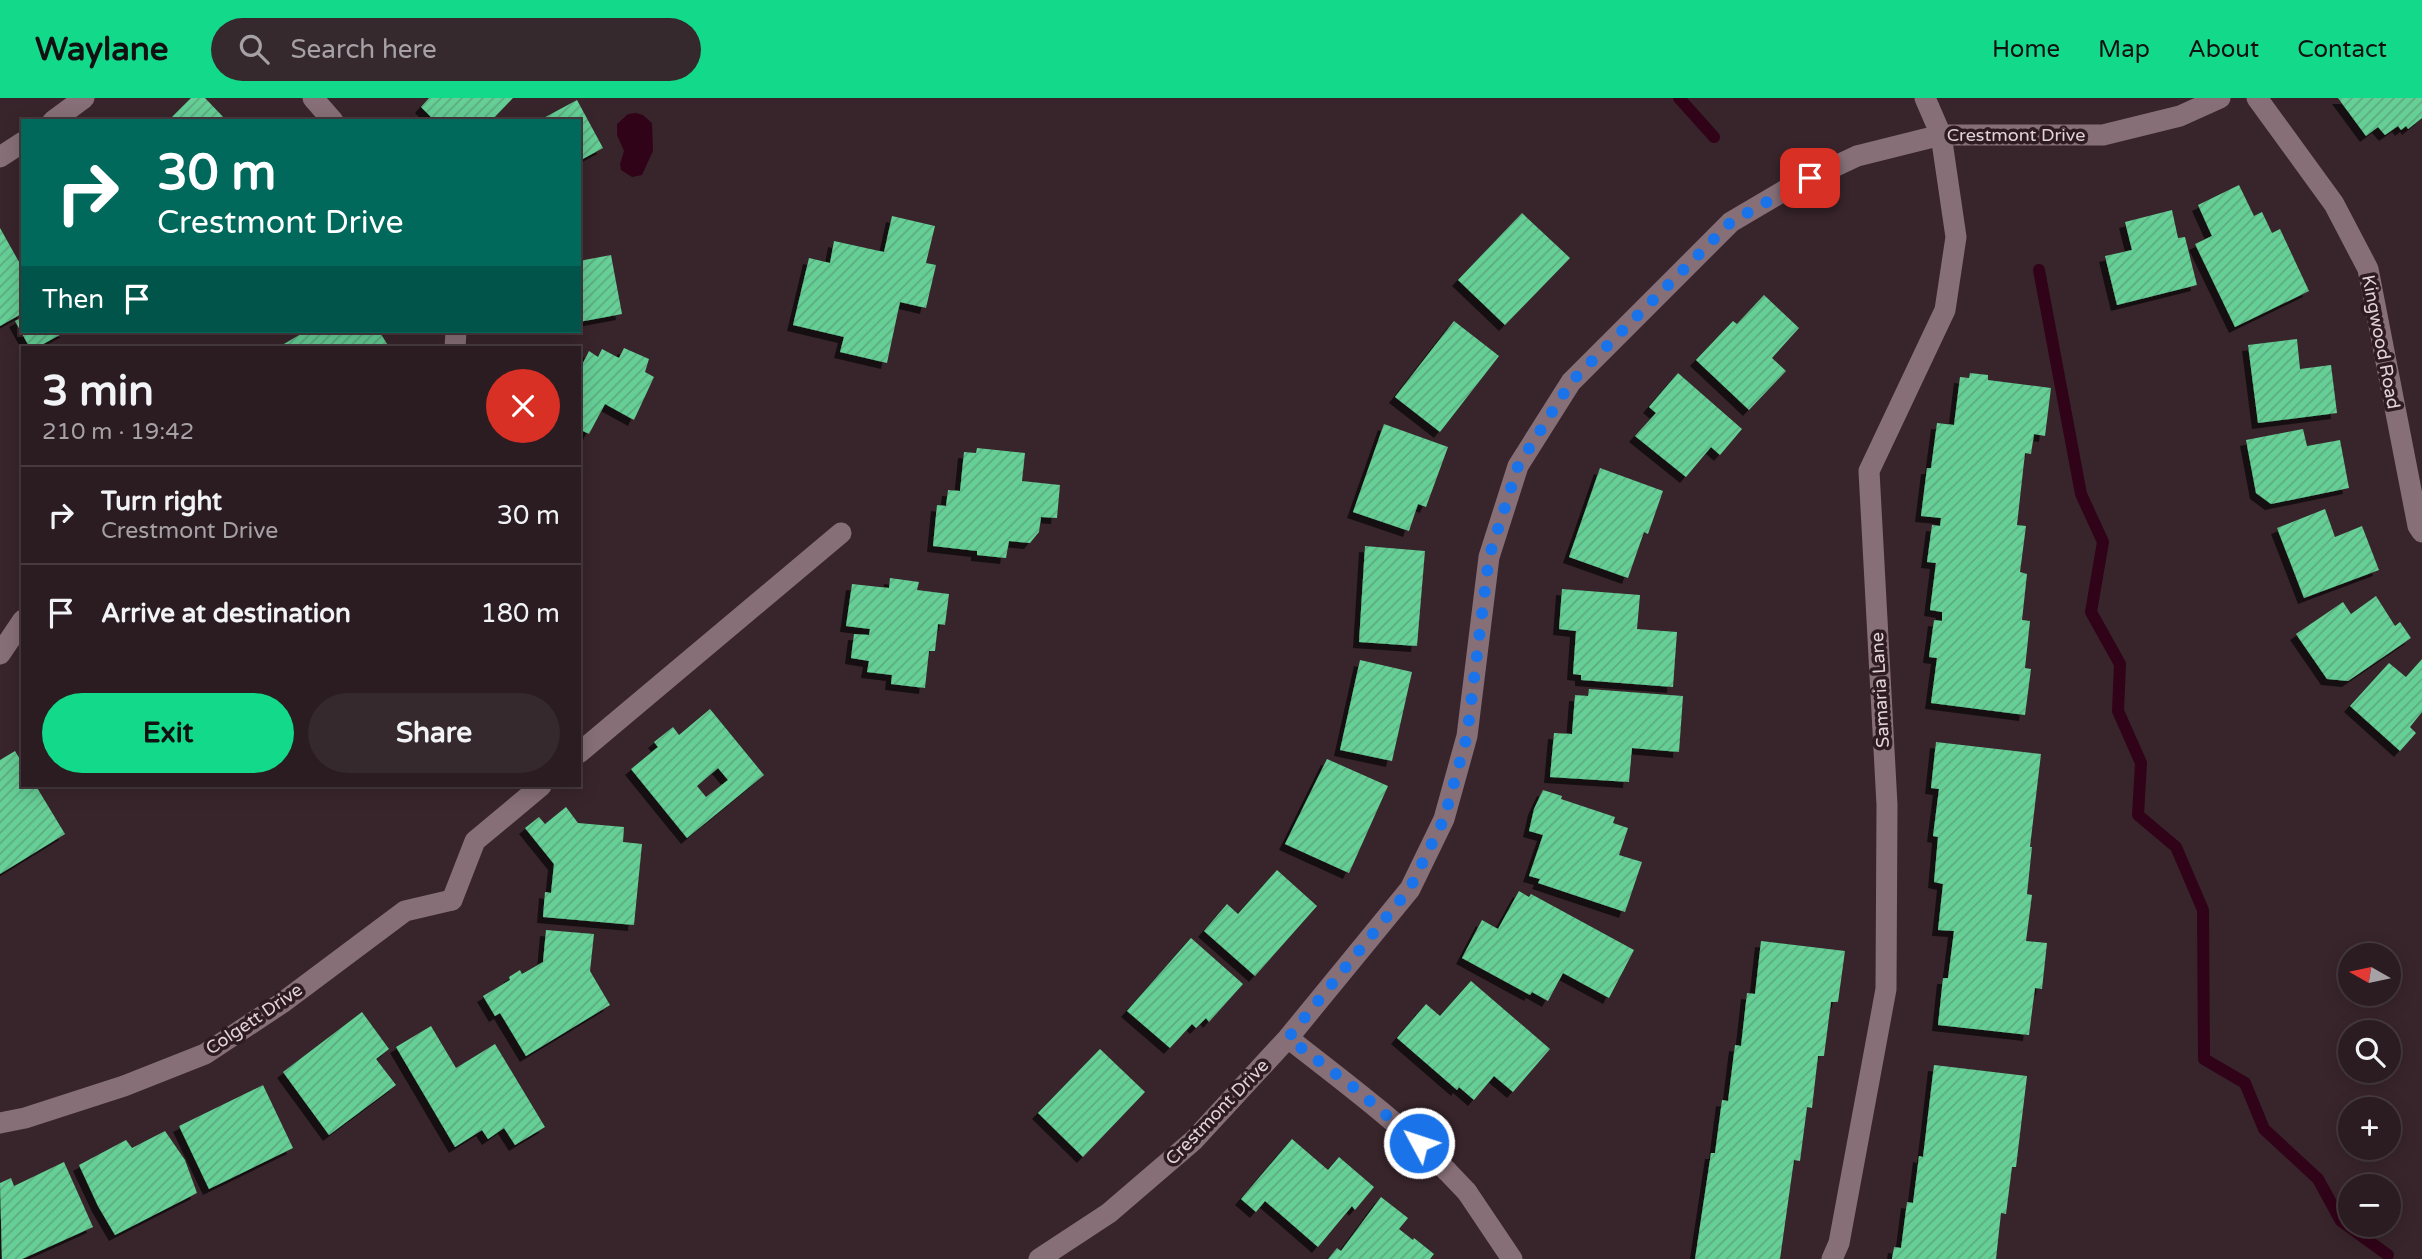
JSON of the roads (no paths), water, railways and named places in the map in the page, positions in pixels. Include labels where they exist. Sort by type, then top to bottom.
[{"type":"street","points":[[56,119],[84,98]]},
{"type":"street","points":[[313,98],[331,119]]},
{"type":"street","name":"Samaria Lane","points":[[1832,1259],[1839,1243],[1886,989],[1887,805],[1869,471],[1945,310],[1956,237],[1941,135],[1925,98]]},
{"type":"street","name":"Crestmont Drive","points":[[1039,1259],[1109,1213],[1194,1140],[1288,1038],[1410,888],[1444,819],[1467,736],[1489,557],[1518,466],[1571,382],[1731,222],[1787,189],[1857,156],[1941,135],[2103,135],[2180,116],[2220,98]]},
{"type":"street","name":"Kingwood Road","points":[[2257,98],[2334,204],[2368,270],[2401,444],[2418,526],[2422,532]]},
{"type":"street","points":[[0,157],[21,143]]},
{"type":"street","points":[[581,751],[841,533]]},
{"type":"street","points":[[0,654],[21,623]]},
{"type":"street","name":"Colgett Drive","points":[[0,1123],[25,1118],[111,1090],[205,1054],[282,1003],[405,911],[452,900],[475,841],[540,787]]},
{"type":"street","points":[[1288,1038],[1357,1090],[1419,1143],[1467,1192],[1511,1259]]},
{"type":"waterway","points":[[1679,98],[1714,137]]},
{"type":"waterway","points":[[2039,270],[2081,494],[2103,542],[2091,612],[2120,664],[2118,711],[2141,763],[2138,815],[2176,847],[2203,910],[2204,1059],[2245,1083],[2264,1129],[2318,1179],[2341,1221],[2388,1255]]}]
